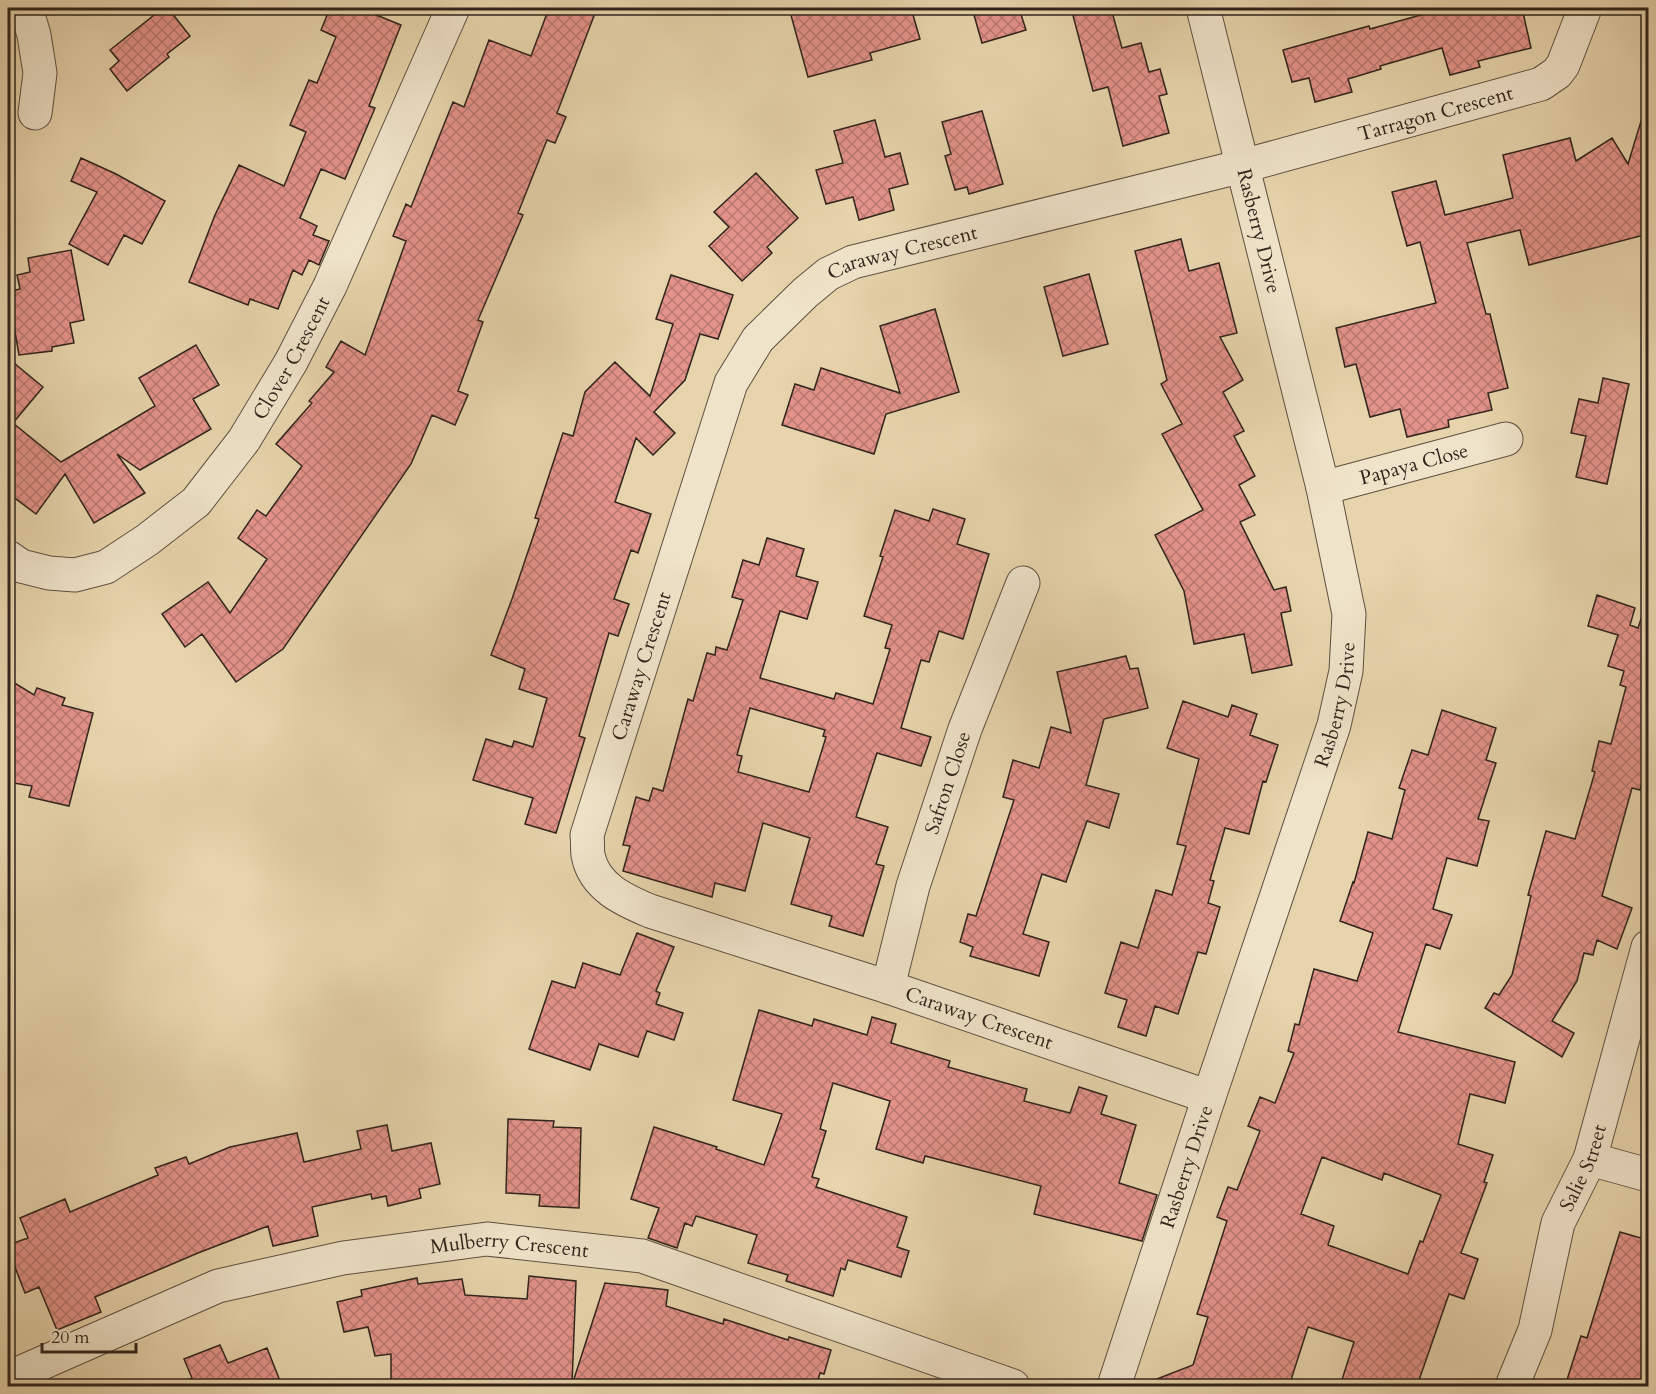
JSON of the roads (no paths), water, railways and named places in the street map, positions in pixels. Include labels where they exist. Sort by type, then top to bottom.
[{"type":"street","points":[[26,8],[34,35],[40,73],[35,113]]},
{"type":"street","name":"Clover Crescent","points":[[8,557],[21,566],[75,576],[106,567],[147,540],[196,502],[244,440],[291,362],[330,286],[453,8]]},
{"type":"street","name":"Rasberry Drive","points":[[1114,1386],[1334,725],[1346,671],[1349,614],[1323,488],[1203,8]]},
{"type":"street","name":"Tarragon Crescent","points":[[1243,166],[1541,84],[1557,74],[1563,65],[1585,8]]},
{"type":"street","name":"Caraway Crescent","points":[[1209,1097],[888,987],[640,906],[619,897],[602,882],[588,856],[587,836],[731,383],[758,339],[828,274],[853,262],[1243,166]]},
{"type":"street","name":"Papaya Close","points":[[1323,488],[1506,439]]},
{"type":"street","name":"Safron Close","points":[[888,987],[913,886],[961,741],[1023,583]]},
{"type":"street","name":"Salie Street","points":[[1512,1386],[1535,1330],[1558,1223],[1590,1159],[1648,947]]},
{"type":"street","points":[[1590,1159],[1648,1175]]},
{"type":"street","name":"Mulberry Crescent","points":[[8,1378],[218,1286],[344,1258],[487,1239],[642,1256],[1013,1386]]}]
